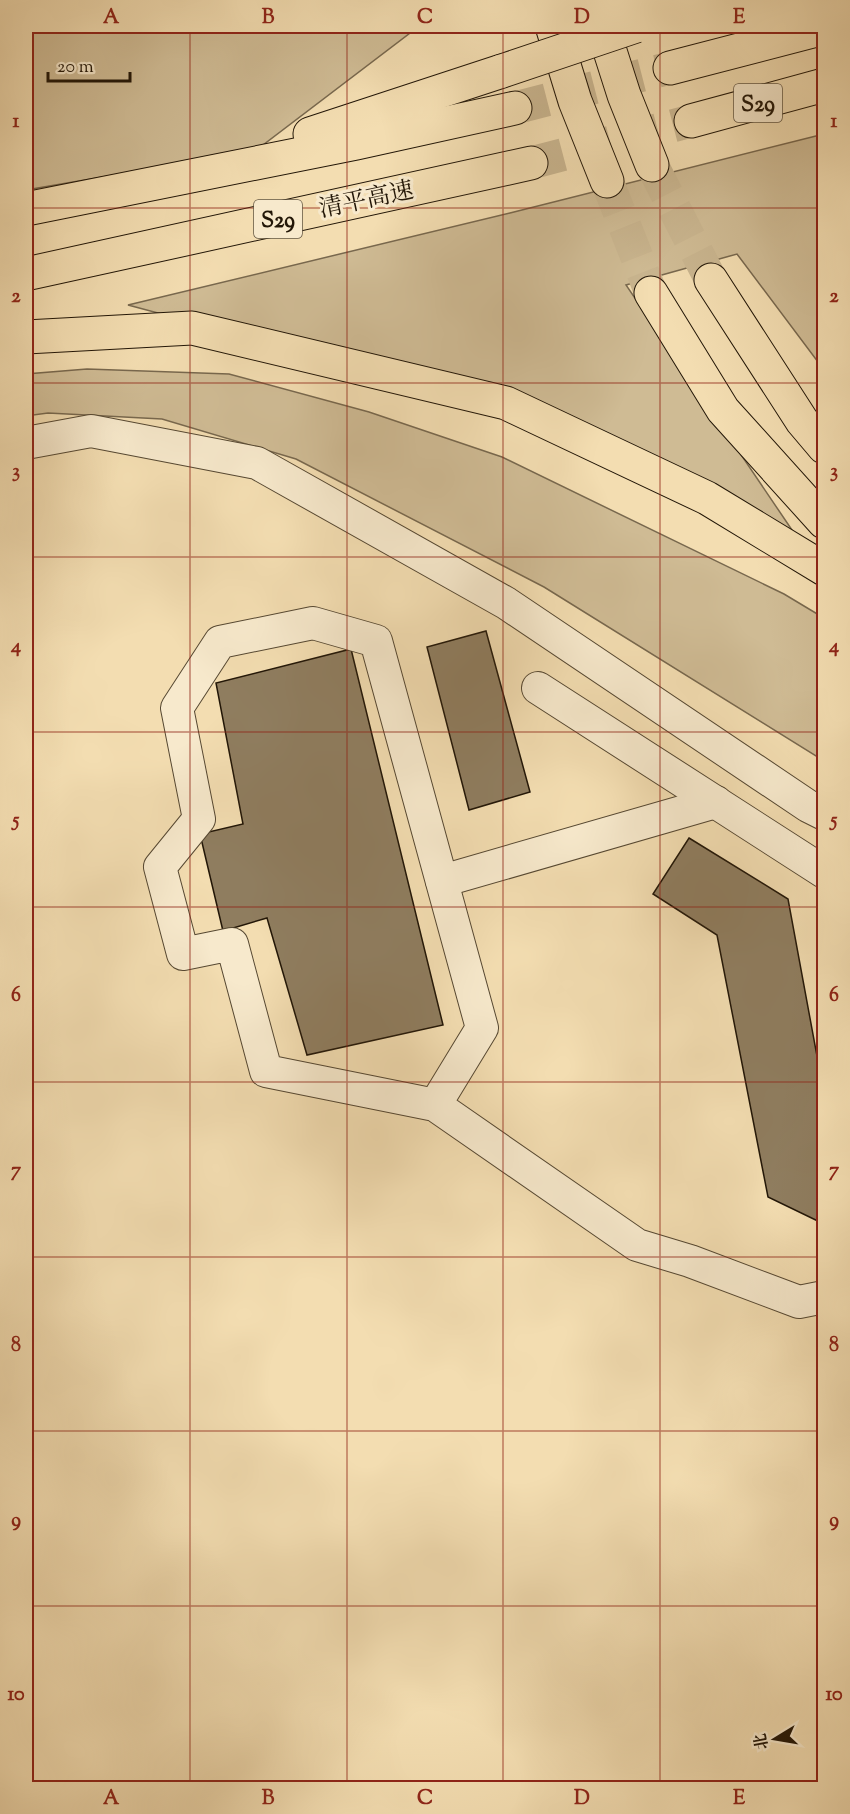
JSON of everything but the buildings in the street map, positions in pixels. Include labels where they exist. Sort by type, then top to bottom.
[{"type":"highway","points":[[552,26],[575,101],[607,182]]},
{"type":"highway","points":[[602,26],[624,95],[652,165]]},
{"type":"highway","points":[[131,188],[390,109],[636,26]]},
{"type":"highway","name":"S29","points":[[670,68],[825,28]]},
{"type":"highway","name":"S29","points":[[691,121],[825,85]]},
{"type":"highway","name":"S29","points":[[26,209],[356,143],[515,108]]},
{"type":"highway","name":"清平高速","points":[[26,274],[531,163]]},
{"type":"highway","points":[[711,280],[802,421],[825,447]]},
{"type":"highway","points":[[651,293],[723,410],[825,522]]},
{"type":"highway","points":[[26,337],[192,328],[506,403],[707,498],[825,569]]},
{"type":"street","points":[[26,443],[91,431],[257,463],[506,603],[798,799],[825,814]]},
{"type":"street","points":[[435,1105],[482,1028],[376,641],[313,623],[220,642],[177,708],[199,819],[160,867],[183,954],[232,944],[266,1071],[435,1105],[637,1245],[690,1261],[799,1302],[825,1297]]},
{"type":"street","points":[[538,688],[825,872]]},
{"type":"street","points":[[442,881],[716,802]]},
{"type":"shaded area","points":[[26,26],[412,26],[410,33],[255,151],[26,190]]},
{"type":"shaded area","points":[[824,134],[824,370],[737,254],[626,285],[813,561],[663,477],[420,383],[128,305],[510,213]]},
{"type":"shaded area","points":[[87,369],[229,374],[369,412],[502,457],[784,594],[824,618],[824,761],[544,587],[296,459],[162,419],[48,413],[26,416],[26,374]]},
{"type":"tunnel","points":[[515,108],[670,68]]},
{"type":"tunnel","points":[[531,163],[691,121]]},
{"type":"tunnel","points":[[652,165],[711,280]]},
{"type":"tunnel","points":[[607,181],[651,293]]}]
